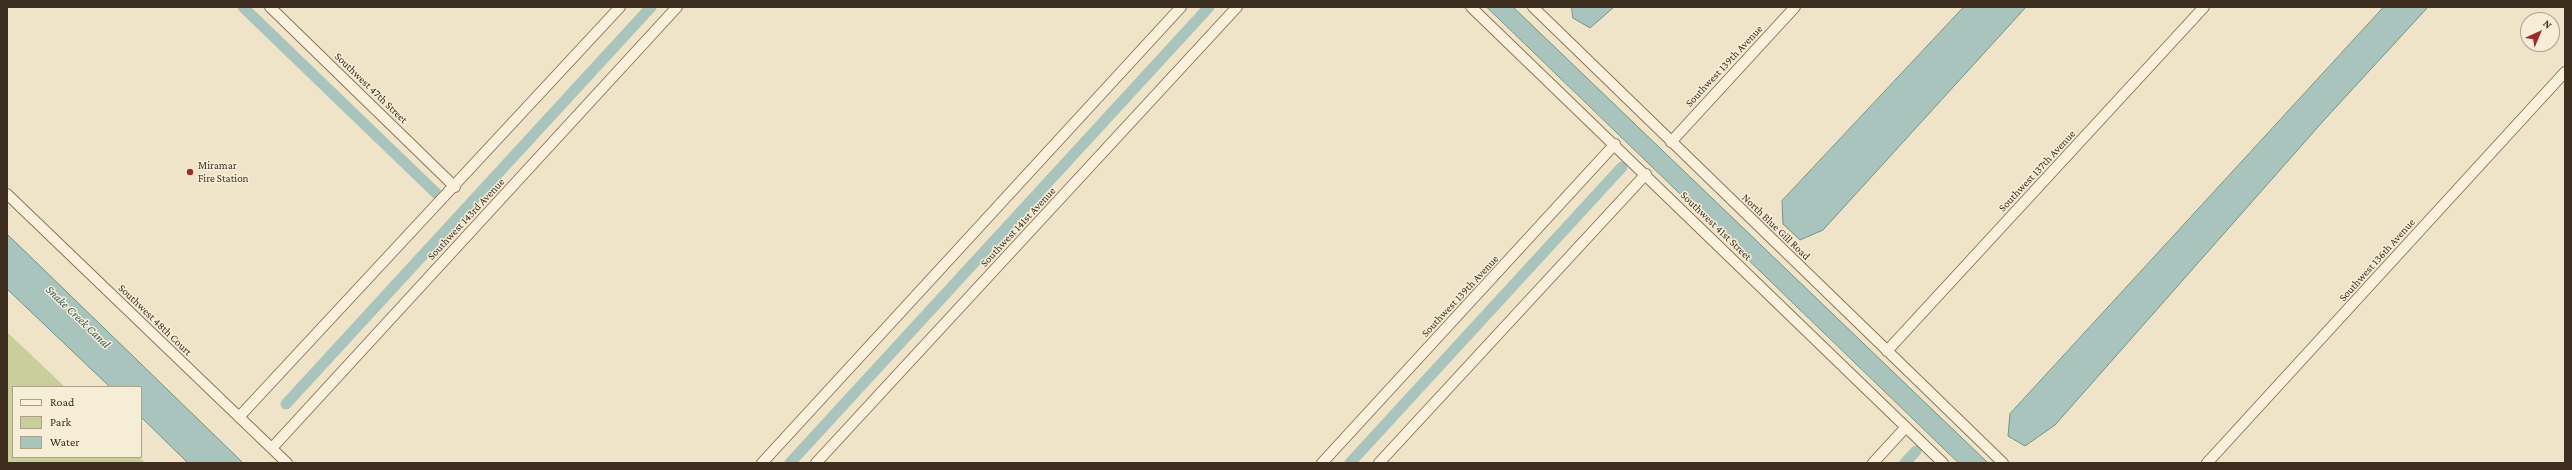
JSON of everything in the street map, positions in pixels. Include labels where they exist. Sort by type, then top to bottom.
[{"type":"street","name":"Southwest 47th Street","points":[[270,7],[455,187]]},
{"type":"street","points":[[239,417],[455,187],[620,7]]},
{"type":"street","name":"Southwest 143rd Avenue","points":[[272,448],[677,7]]},
{"type":"street","points":[[762,463],[1181,7]]},
{"type":"street","name":"Southwest 141st Avenue","points":[[816,463],[1237,7]]},
{"type":"street","name":"Southwest 41st Street","points":[[1471,7],[1646,174],[1906,427],[1939,462]]},
{"type":"street","name":"North Blue Gill Road","points":[[1533,7],[2003,463]]},
{"type":"street","name":"Southwest 139th Avenue","points":[[1671,142],[1794,7]]},
{"type":"street","name":"Southwest 137th Avenue","points":[[1887,351],[2204,7]]},
{"type":"street","name":"Southwest 136th Avenue","points":[[2207,463],[2565,72]]},
{"type":"street","name":"Southwest 139th Avenue","points":[[1322,463],[1615,144]]},
{"type":"street","points":[[1378,463],[1646,174]]},
{"type":"street","name":"Southwest 48th Court","points":[[7,194],[287,463]]},
{"type":"street","points":[[1874,463],[1906,427]]},
{"type":"green space","points":[[7,332],[64,386],[12,386],[12,458],[140,458],[145,463],[7,463]]},
{"type":"water","points":[[1487,7],[1513,7],[1988,463],[1959,463]]},
{"type":"water","points":[[1572,7],[1614,7],[1590,28],[1573,18]]},
{"type":"water","points":[[1964,7],[2026,7],[1823,230],[1800,240],[1783,224],[1782,201]]},
{"type":"water","points":[[2384,7],[2428,7],[2325,119],[2055,425],[2025,446],[2008,436],[2010,414]]},
{"type":"water","name":"Snake Creek Canal","points":[[7,234],[243,463],[188,463],[142,418],[142,386],[109,386],[7,289]]},
{"type":"waterway","points":[[243,7],[438,195]]},
{"type":"waterway","points":[[286,404],[651,7]]},
{"type":"waterway","points":[[790,463],[1209,7]]},
{"type":"waterway","points":[[1350,463],[1622,167]]},
{"type":"waterway","points":[[1905,463],[1916,451]]},
{"type":"place","name":"Miramar Fire Station","points":[[190,172]]}]
